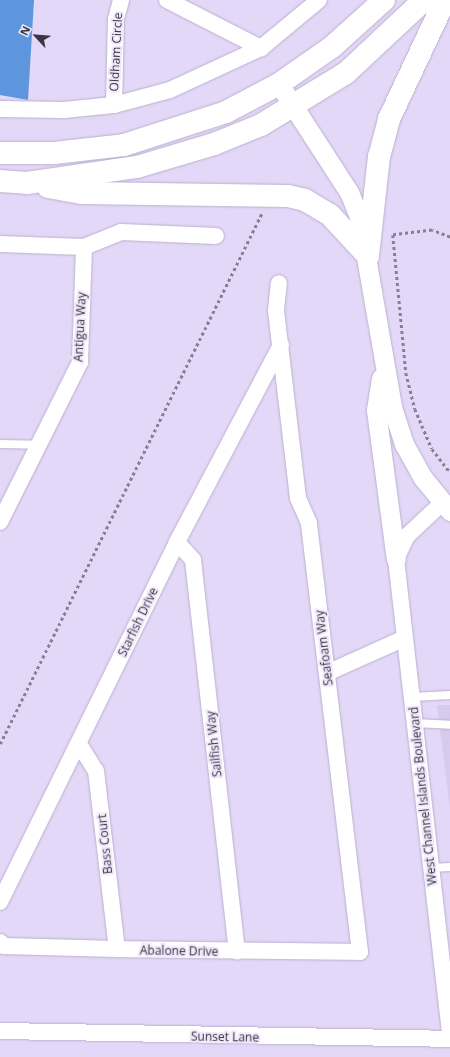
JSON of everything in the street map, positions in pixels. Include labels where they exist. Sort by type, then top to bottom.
[{"type":"main road","points":[[0,153],[54,153],[124,145],[226,112],[280,84],[332,47],[384,0]]},
{"type":"main road","points":[[27,183],[94,174],[174,157],[260,125],[295,106],[346,73],[424,0]]},
{"type":"main road","points":[[368,256],[379,157],[389,119],[445,0]]},
{"type":"main road","points":[[0,181],[27,183],[82,193],[270,194],[305,200],[330,214],[368,256]]},
{"type":"street","name":"Oldham Circle","points":[[114,105],[116,19],[121,0]]},
{"type":"street","points":[[167,0],[261,48]]},
{"type":"street","points":[[0,109],[64,110],[114,105],[170,90],[261,48],[319,0]]},
{"type":"street","name":"West Channel Islands Boulevard","points":[[280,84],[349,192],[368,256],[383,361],[392,407],[404,444],[446,507],[407,536],[396,558]]},
{"type":"street","points":[[0,244],[84,247],[121,232],[216,236]]},
{"type":"street","name":"Antigua Way","points":[[0,522],[40,446],[80,362],[84,247]]},
{"type":"street","name":"Seafoam Way","points":[[279,283],[276,310],[298,498],[309,523],[360,952]]},
{"type":"street","name":"Starfish Drive","points":[[0,902],[177,542],[281,345]]},
{"type":"street","name":"West Channel Islands Boulevard","points":[[383,361],[376,410],[396,558],[450,1032]]},
{"type":"street","name":"Sailfish Way","points":[[177,542],[193,560],[237,952]]},
{"type":"street","points":[[327,673],[405,638]]},
{"type":"street","name":"Bass Court","points":[[79,744],[96,771],[116,949]]},
{"type":"street","name":"Abalone Drive","points":[[0,942],[4,946],[237,952],[360,952]]},
{"type":"street","name":"Sunset Lane","points":[[0,1031],[450,1039]]},
{"type":"lane","points":[[0,444],[40,446]]},
{"type":"lane","points":[[412,697],[450,695]]},
{"type":"lane","points":[[415,723],[450,725]]},
{"type":"lane","points":[[431,868],[450,867]]},
{"type":"path","points":[[0,744],[225,292],[270,194]]},
{"type":"path","points":[[450,237],[432,230],[393,234],[406,373],[415,409],[432,449],[450,472]]},
{"type":"shaded area","points":[[437,705],[450,705],[450,809]]},
{"type":"water","points":[[0,0],[34,0],[28,100],[0,95]]}]
